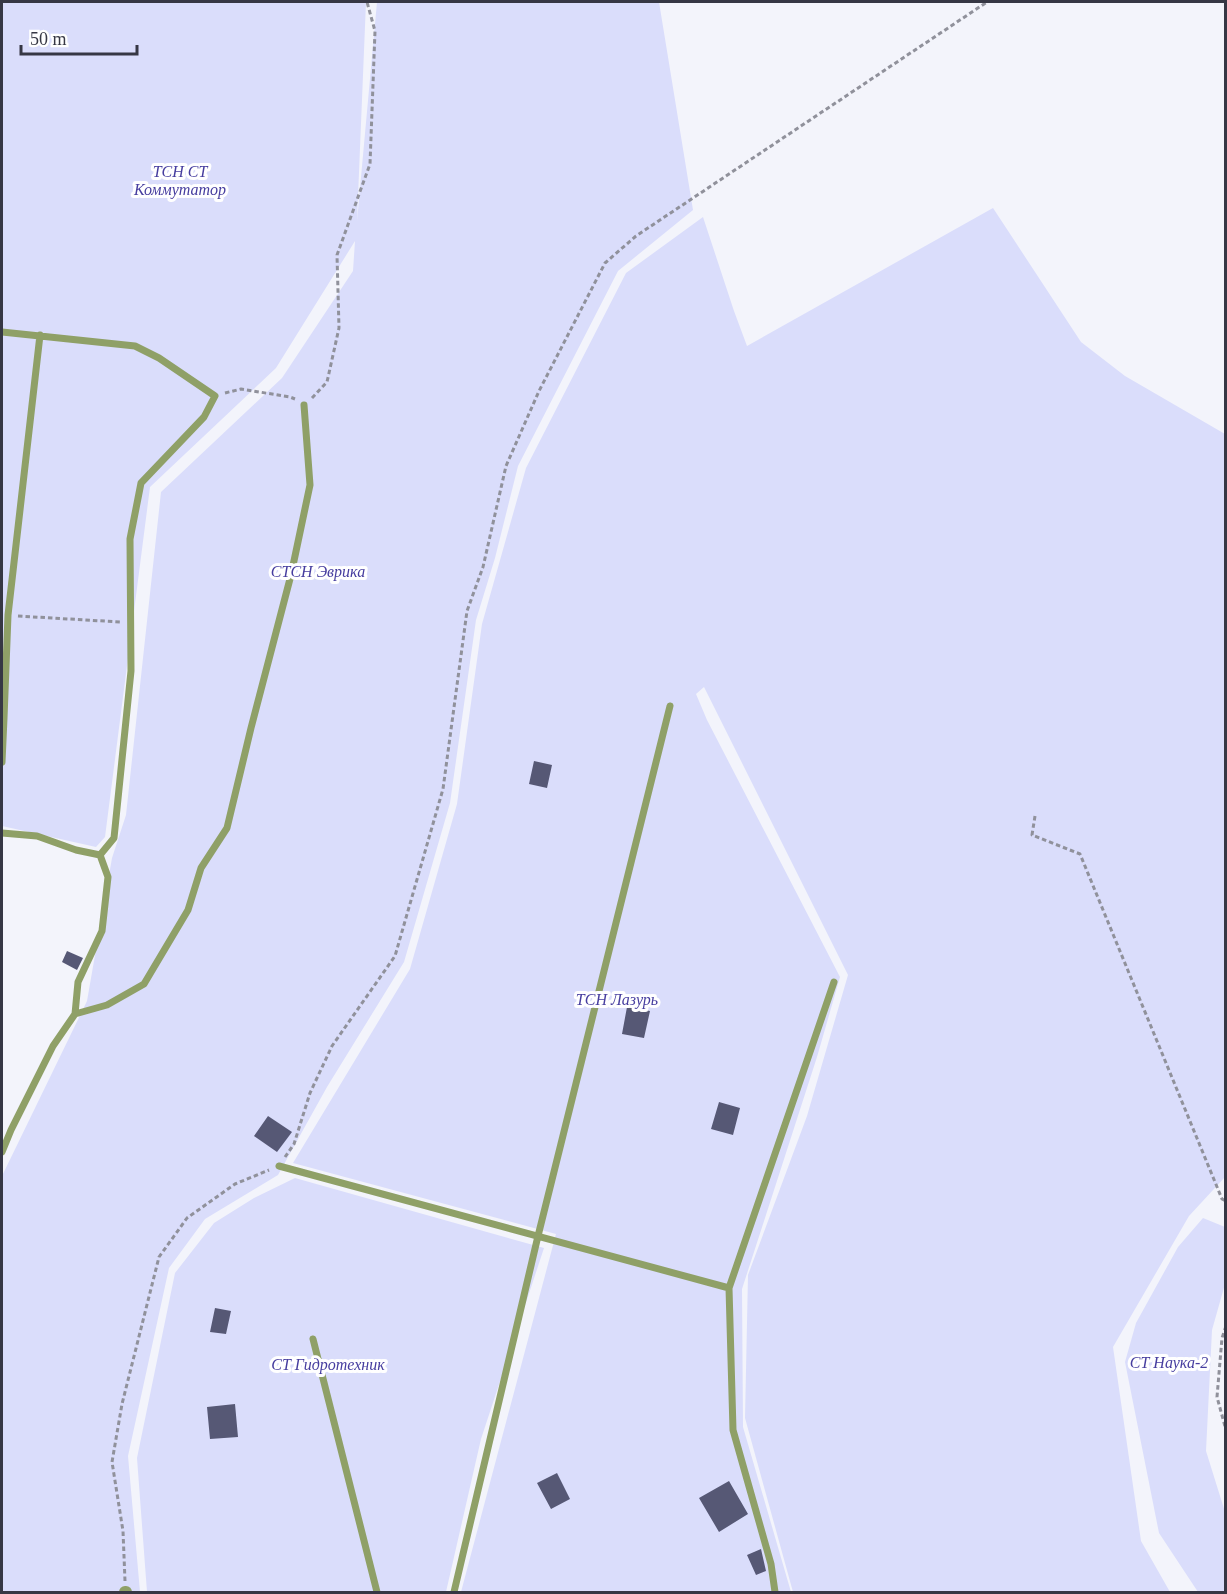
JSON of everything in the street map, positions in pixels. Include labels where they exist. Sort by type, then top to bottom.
[{"type":"lane","points":[[2,332],[135,346],[159,358],[215,396],[204,417],[141,483],[130,539],[131,671],[114,838],[100,855]]},
{"type":"lane","points":[[2,762],[8,615],[40,335]]},
{"type":"lane","points":[[75,1014],[107,1005],[144,984],[188,910],[201,868],[227,828],[291,575],[310,485],[304,405]]},
{"type":"lane","points":[[454,1593],[538,1236],[670,706]]},
{"type":"lane","points":[[2,833],[37,836],[76,850],[100,855]]},
{"type":"lane","points":[[2,1152],[53,1046],[75,1014],[78,982],[102,931],[108,877],[100,855]]},
{"type":"lane","points":[[775,1593],[771,1564],[734,1431],[729,1288],[834,982]]},
{"type":"lane","points":[[279,1166],[729,1288]]},
{"type":"lane","points":[[313,1339],[377,1593]]},
{"type":"path","points":[[215,396],[241,389],[290,397],[304,405],[327,382],[339,328],[337,255],[370,164],[375,31],[366,2]]},
{"type":"path","points":[[126,1592],[123,1531],[112,1462],[122,1404],[159,1257],[187,1218],[235,1184],[279,1166],[294,1144],[310,1094],[332,1046],[395,956],[443,789],[467,611],[483,567],[506,466],[539,391],[605,264],[636,236],[987,2]]},
{"type":"path","points":[[8,615],[131,622]]},
{"type":"path","points":[[1035,816],[1032,835],[1080,854],[1222,1199],[1226,1201]]},
{"type":"path","points":[[1226,1326],[1222,1338],[1217,1397],[1226,1430]]},
{"type":"green space","name":"СТСН Эврика","points":[[2,2],[366,2],[357,221],[377,2],[659,2],[693,210],[618,271],[518,466],[495,558],[476,620],[450,803],[404,962],[327,1087],[278,1175],[205,1219],[169,1268],[128,1456],[140,1592],[2,1592],[2,1176],[87,1001],[112,858],[126,815],[161,492],[282,378],[353,271],[355,241],[276,368],[150,487],[105,837],[96,847],[2,826]]},
{"type":"green space","name":"ТСН Лазурь","points":[[993,208],[1081,342],[1125,376],[1225,434],[1225,1177],[1189,1216],[1113,1347],[1141,1541],[1170,1592],[793,1592],[745,1418],[748,1275],[807,1116],[848,975],[704,687],[696,694],[707,720],[840,977],[817,1057],[742,1289],[743,1427],[791,1592],[461,1592],[556,1234],[293,1163],[410,969],[457,804],[482,624],[526,468],[626,273],[703,217],[747,346]]},
{"type":"green space","name":"СТ Гидротехник","points":[[295,1178],[544,1248],[481,1439],[446,1592],[147,1592],[137,1458],[175,1273],[214,1223],[254,1198]]},
{"type":"green space","name":"СТ Наука-2","points":[[1203,1218],[1225,1227],[1225,1284],[1212,1330],[1206,1451],[1225,1512],[1225,1592],[1198,1592],[1159,1533],[1125,1362],[1136,1323],[1178,1247]]},
{"type":"building","points":[[534,761],[552,765],[547,788],[529,784]]},
{"type":"building","points":[[67,951],[83,958],[77,970],[62,962]]},
{"type":"building","points":[[627,1007],[650,1011],[644,1038],[622,1034]]},
{"type":"building","points":[[719,1102],[740,1108],[733,1135],[711,1129]]},
{"type":"building","points":[[268,1116],[292,1132],[277,1152],[254,1136]]},
{"type":"building","points":[[215,1308],[231,1311],[226,1334],[210,1332]]},
{"type":"building","points":[[235,1404],[238,1437],[210,1439],[207,1407]]},
{"type":"building","points":[[557,1473],[570,1499],[551,1509],[537,1483]]},
{"type":"building","points":[[729,1481],[748,1514],[719,1532],[699,1498]]},
{"type":"building","points":[[761,1549],[766,1571],[756,1575],[747,1555]]},
{"type":"park label","name":"ТСН СТ Коммутатор","points":[[180,180]]}]
